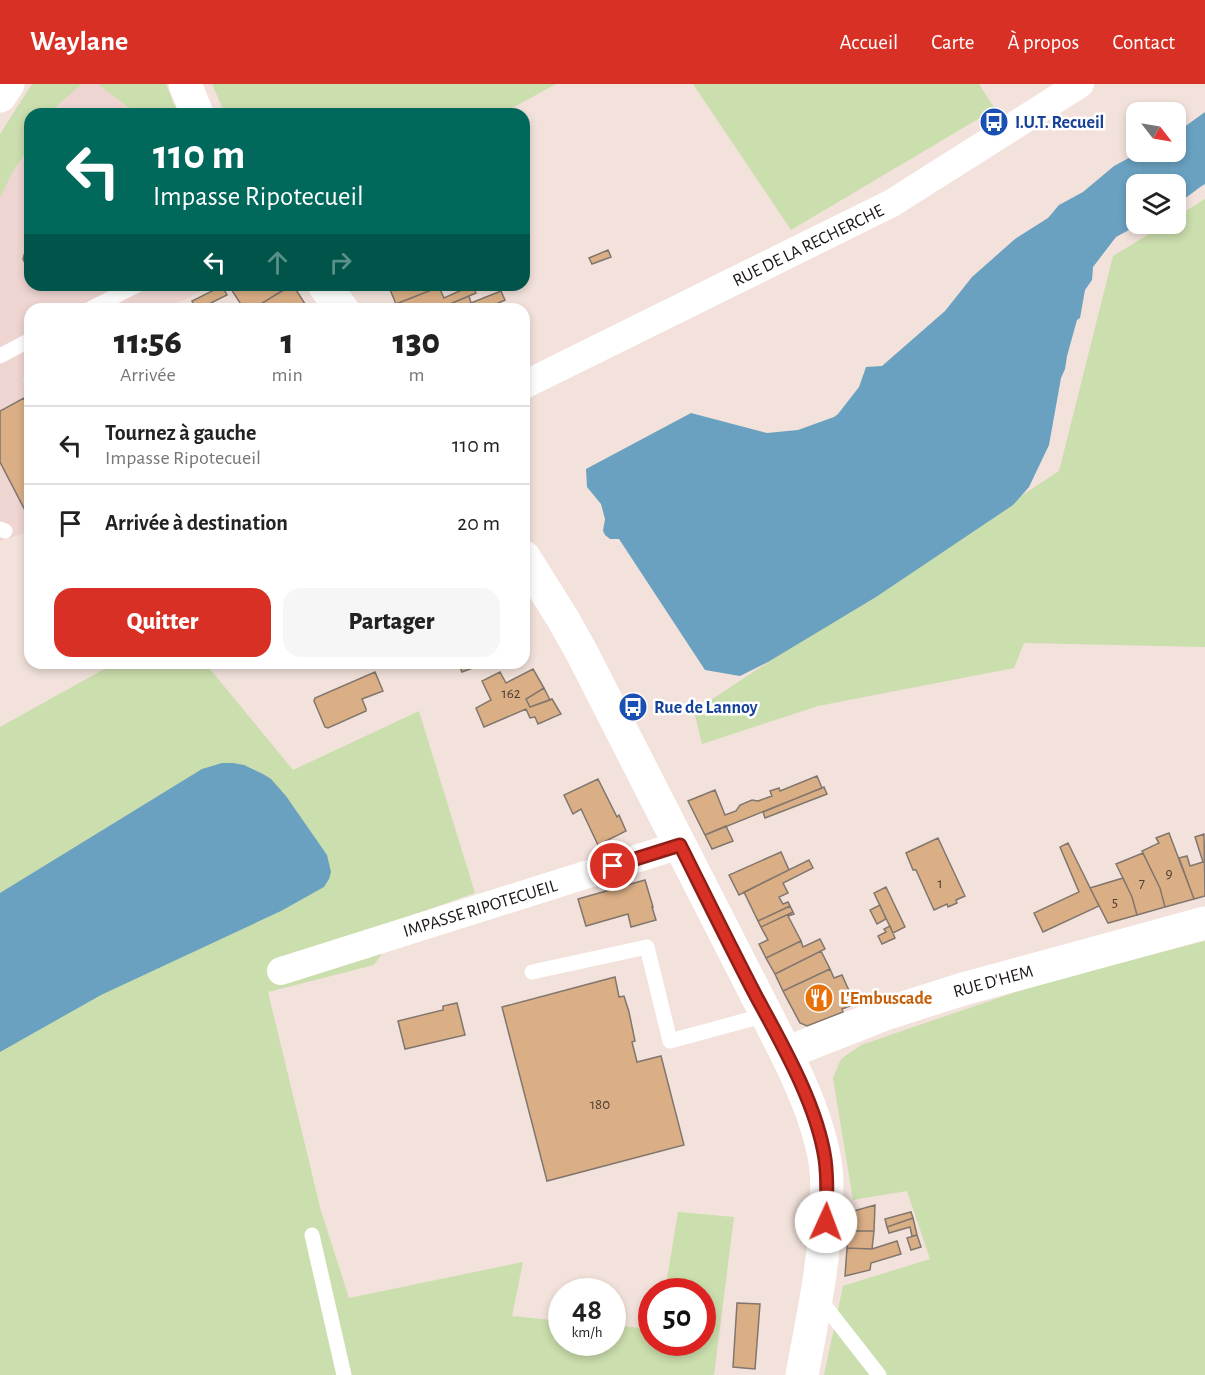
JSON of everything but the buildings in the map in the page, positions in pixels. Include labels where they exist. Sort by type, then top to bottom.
[{"type":"main road","points":[[0,96],[8,84]]},
{"type":"main road","points":[[185,84],[195,108]]},
{"type":"main road","points":[[530,567],[582,653],[680,845],[786,1053],[819,1133],[825,1159],[826,1222],[822,1261],[802,1375]]},
{"type":"main road","name":"RUE D'HEM","points":[[786,1053],[963,988],[1205,923]]},
{"type":"street","name":"RUE DE LA RECHERCHE","points":[[530,382],[892,203],[1080,84]]},
{"type":"street","name":"IMPASSE RIPOTECUEIL","points":[[281,971],[680,845]]},
{"type":"lane","points":[[102,303],[125,291]]},
{"type":"lane","points":[[0,356],[24,343]]},
{"type":"lane","points":[[532,972],[647,947],[670,1041],[766,1015]]},
{"type":"lane","points":[[312,1235],[344,1375]]},
{"type":"lane","points":[[816,1295],[879,1375]]},
{"type":"shaded area","points":[[82,84],[98,84],[129,108],[56,108]]},
{"type":"shaded area","points":[[24,155],[24,291],[202,291],[177,303],[24,303],[24,377],[22,378],[24,383],[24,533],[0,541],[0,198]]},
{"type":"green space","points":[[32,84],[82,84],[56,108],[24,108],[24,155],[0,198],[0,134]]},
{"type":"green space","points":[[98,84],[166,84],[176,108],[129,108]]},
{"type":"green space","points":[[212,84],[556,84],[512,108],[222,107]]},
{"type":"green space","points":[[693,84],[979,84],[995,109],[791,230]]},
{"type":"green space","points":[[1205,199],[1205,647],[1024,643],[1014,668],[818,706],[702,744],[694,711],[1059,471],[1113,256],[1149,234],[1186,234],[1186,211]]},
{"type":"green space","points":[[104,669],[210,669],[293,770],[419,711],[475,893],[407,917],[374,965],[268,992],[321,1211],[349,1298],[523,1262],[512,1316],[548,1320],[548,1356],[626,1356],[626,1326],[638,1328],[638,1356],[716,1356],[716,1278],[667,1278],[678,1212],[734,1217],[714,1375],[0,1375],[0,727]]},
{"type":"green space","points":[[1205,941],[1205,1375],[824,1375],[843,1286],[930,1259],[907,1191],[853,1200],[833,1078],[841,1059],[861,1045],[1042,983]]},
{"type":"water","points":[[1205,112],[1205,184],[1186,197],[1186,174],[1126,174],[1126,232],[1116,237],[1093,267],[1092,280],[1085,290],[1080,318],[1077,320],[1061,378],[1049,445],[1029,487],[1013,505],[876,597],[768,662],[740,676],[705,670],[619,539],[610,539],[605,535],[603,531],[605,519],[601,504],[587,487],[586,469],[691,413],[767,433],[798,430],[834,417],[859,387],[866,367],[882,366],[945,311],[972,277],[1015,239],[1048,218],[1059,205],[1083,192],[1114,166],[1126,160],[1126,162],[1186,162],[1186,126]]},
{"type":"water","points":[[222,763],[244,765],[263,774],[271,779],[286,796],[327,855],[331,872],[324,887],[281,911],[101,995],[0,1052],[0,893],[202,769]]},
{"type":"place","name":"I.U.T. Recueil","points":[[994,122]]},
{"type":"place","name":"Rue de Lannoy","points":[[633,707]]},
{"type":"place","name":"L'Embuscade","points":[[819,998]]},
{"type":"route","points":[[613,866],[680,845],[786,1053],[808,1102],[825,1159],[826,1222]]}]
